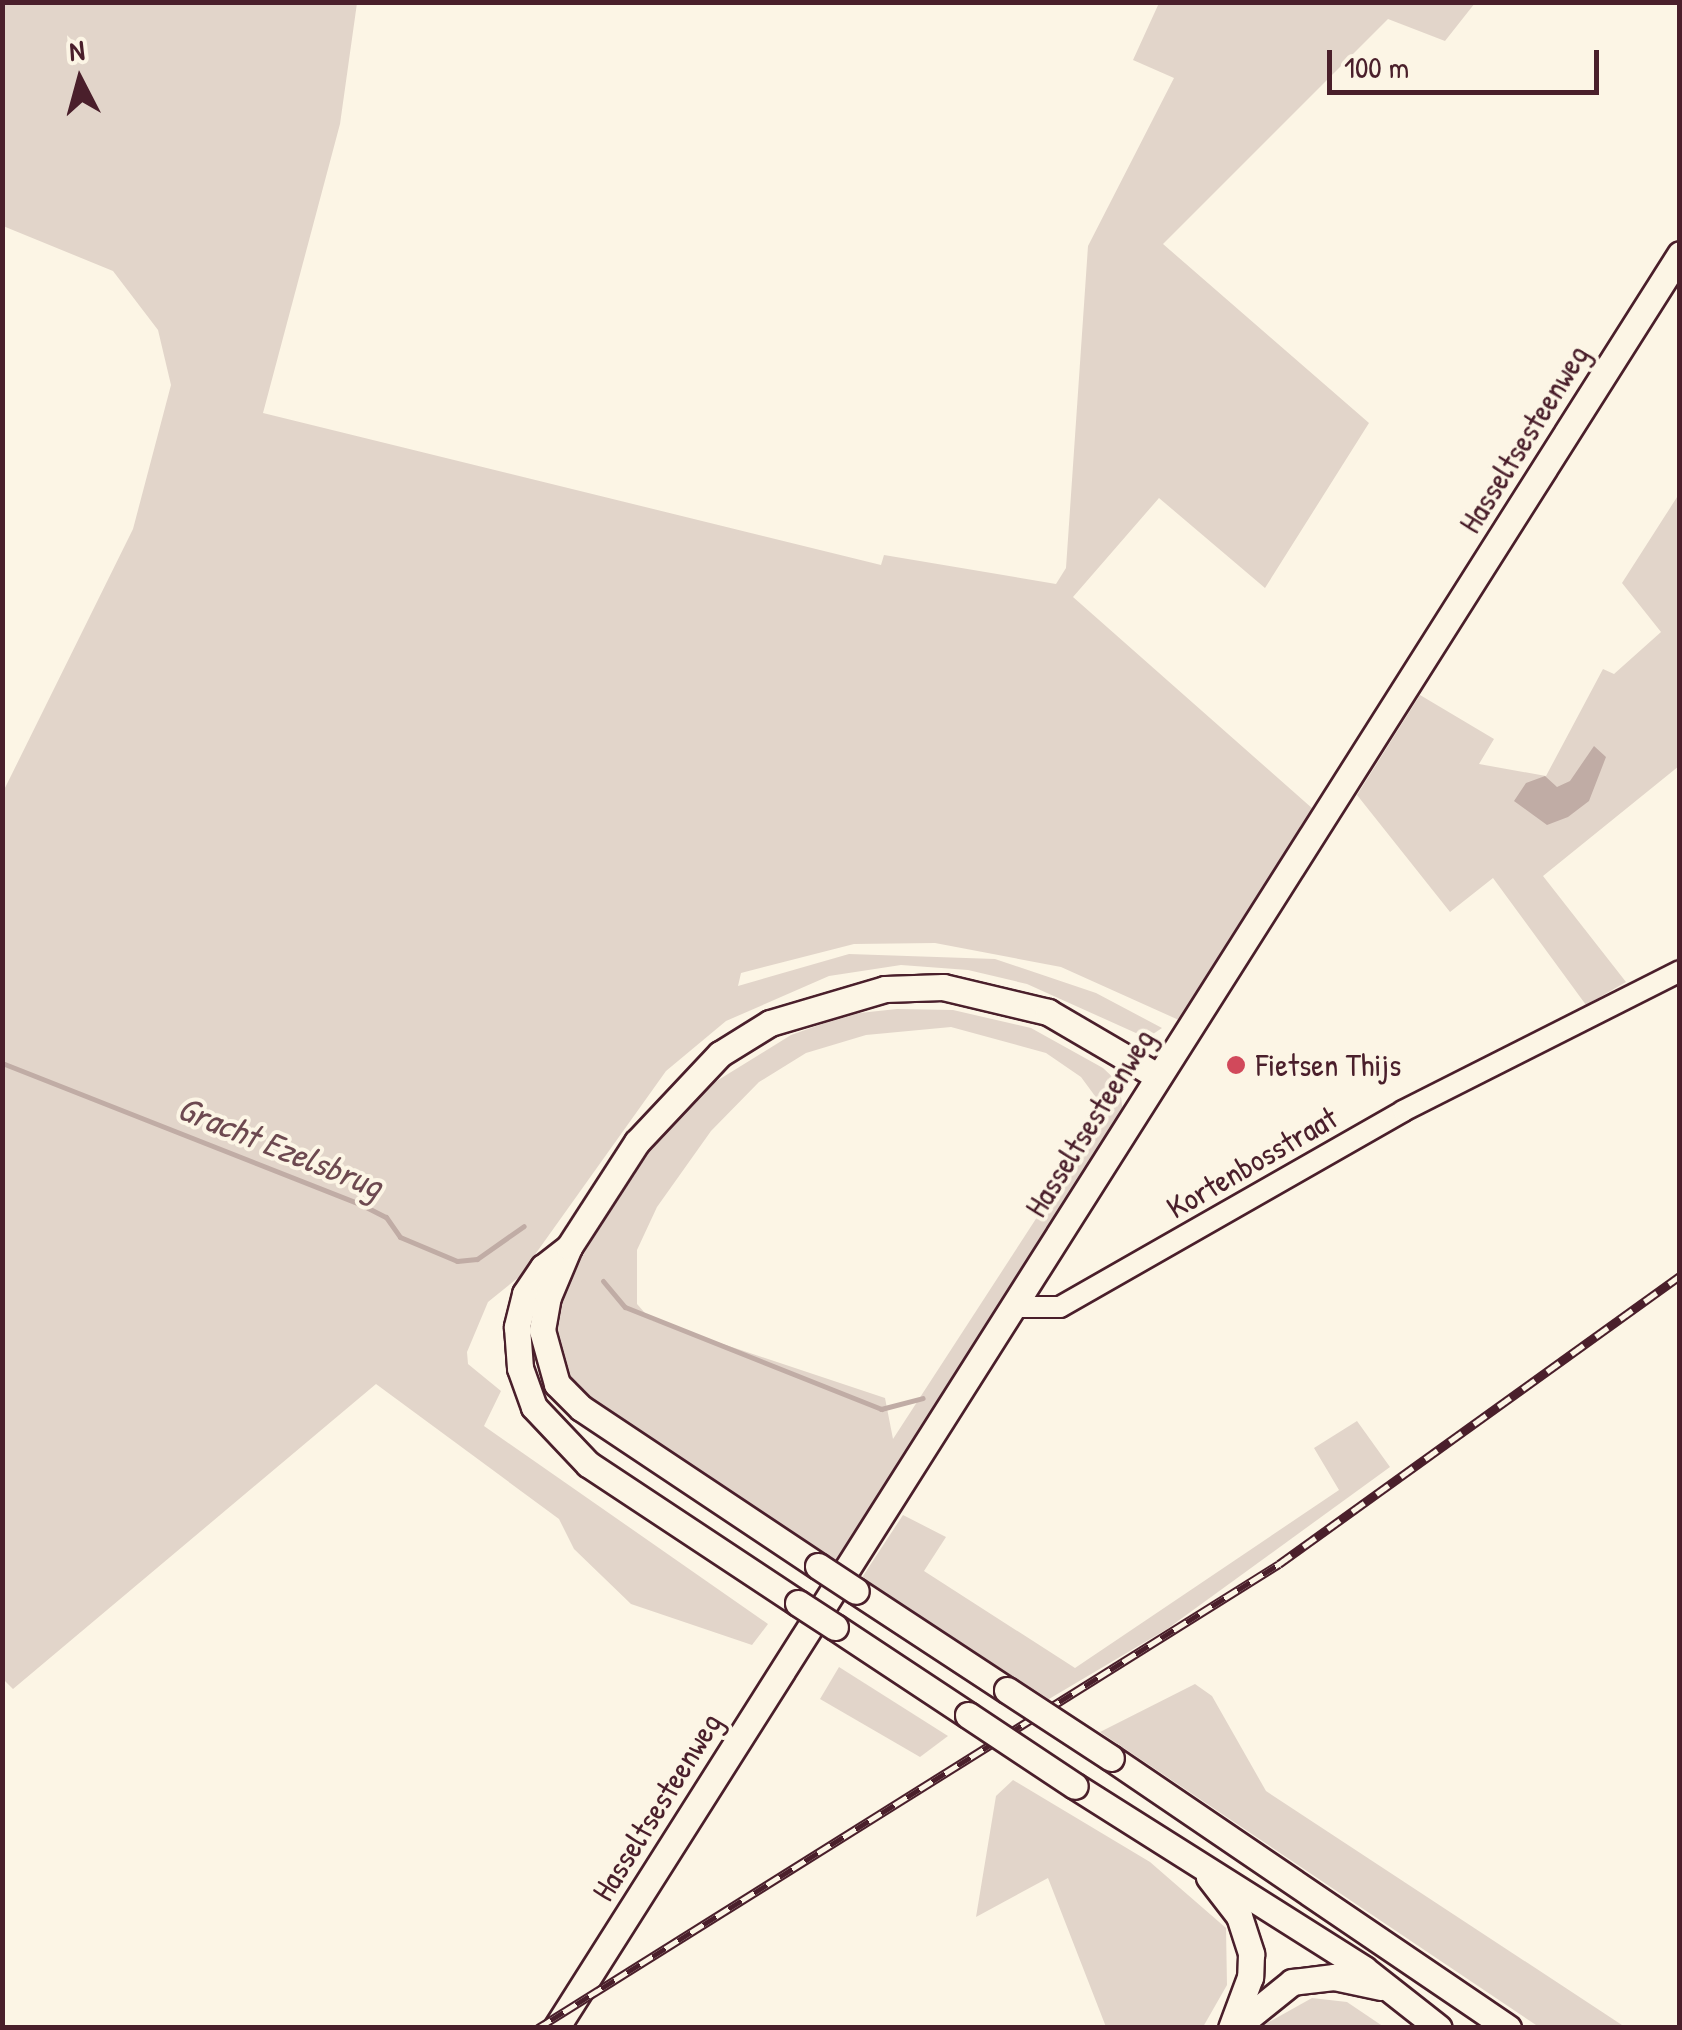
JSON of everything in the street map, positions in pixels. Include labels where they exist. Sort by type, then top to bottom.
[{"type":"main road","name":"Hasseltsesteenweg","points":[[556,2028],[1680,254]]},
{"type":"main road","points":[[1158,1076],[1048,1012],[999,997],[944,987],[884,989],[820,1004],[770,1023],[720,1054],[673,1098],[569,1247],[542,1330],[557,1384],[668,1467],[1111,1758],[1508,2028]]},
{"type":"main road","points":[[569,1247],[543,1267],[525,1294],[518,1327],[520,1368],[549,1430],[651,1508],[1202,1870],[1364,1969],[1381,1987],[1439,2028]]},
{"type":"main road","points":[[1202,1870],[1239,1916],[1251,1954],[1250,1977],[1233,2028]]},
{"type":"main road","points":[[1233,2028],[1292,1982],[1334,1977],[1381,1987]]},
{"type":"street","name":"Kortenbosstraat","points":[[1012,1307],[1060,1307],[1402,1111],[1680,971]]},
{"type":"shaded area","points":[[3,3],[357,3],[340,124],[263,413],[881,565],[884,555],[1056,584],[1066,568],[1088,246],[1174,78],[1133,60],[1159,3],[1475,3],[1445,41],[1388,19],[1163,244],[1369,423],[1265,588],[1159,498],[1073,597],[1313,809],[1181,1021],[1061,967],[935,943],[854,944],[741,973],[738,986],[849,954],[995,959],[1096,993],[1162,1028],[1147,1038],[1027,984],[968,970],[901,965],[829,976],[726,1021],[666,1071],[519,1277],[488,1302],[467,1352],[468,1364],[501,1391],[484,1426],[768,1624],[752,1645],[631,1604],[574,1549],[559,1519],[376,1384],[13,1689],[3,1679],[2,794],[133,529],[171,385],[158,330],[113,271],[3,226]]},
{"type":"shaded area","points":[[1679,494],[1679,766],[1543,876],[1626,982],[1586,1005],[1493,878],[1450,912],[1357,795],[1420,695],[1494,739],[1479,764],[1546,776],[1603,669],[1614,674],[1661,632],[1622,583]]},
{"type":"shaded area","points":[[1594,746],[1606,757],[1589,801],[1568,817],[1547,825],[1514,801],[1526,783],[1545,776],[1557,787],[1570,781]]},
{"type":"shaded area","points":[[897,1009],[953,1010],[1031,1028],[1103,1068],[1119,1083],[1123,1112],[836,1561],[589,1397],[568,1375],[552,1326],[563,1288],[604,1221],[655,1141],[702,1090],[791,1035],[850,1014]],"holes":[[[951,1027],[1046,1053],[1081,1077],[1106,1111],[893,1439],[885,1398],[651,1320],[637,1304],[637,1250],[657,1207],[711,1131],[759,1082],[806,1053],[866,1035]]]},
{"type":"shaded area","points":[[1357,1421],[1390,1467],[1167,1629],[1049,1699],[861,1579],[903,1515],[946,1537],[924,1571],[1075,1668],[1339,1490],[1314,1448]]},
{"type":"shaded area","points":[[839,1667],[948,1736],[920,1757],[820,1699]]},
{"type":"shaded area","points":[[1195,1684],[1212,1696],[1266,1791],[1625,2027],[1539,2027],[1100,1732]]},
{"type":"shaded area","points":[[1013,1780],[1150,1862],[1226,1928],[1227,1985],[1203,2027],[1106,2027],[1048,1878],[976,1917],[996,1796]]},
{"type":"shaded area","points":[[1312,1998],[1347,2002],[1384,2027],[1260,2027]]},
{"type":"waterway","name":"Gracht Ezelsbrug","points":[[2,1063],[362,1205],[386,1217],[400,1237],[457,1261],[477,1259],[524,1226]]},
{"type":"waterway","name":"Gracht Ezelsbrug","points":[[603,1281],[625,1307],[881,1409],[923,1398]]},
{"type":"railway","points":[[538,2028],[1279,1564],[1680,1276]]},
{"type":"place","name":"Fietsen Thijs","points":[[1236,1065]]}]
